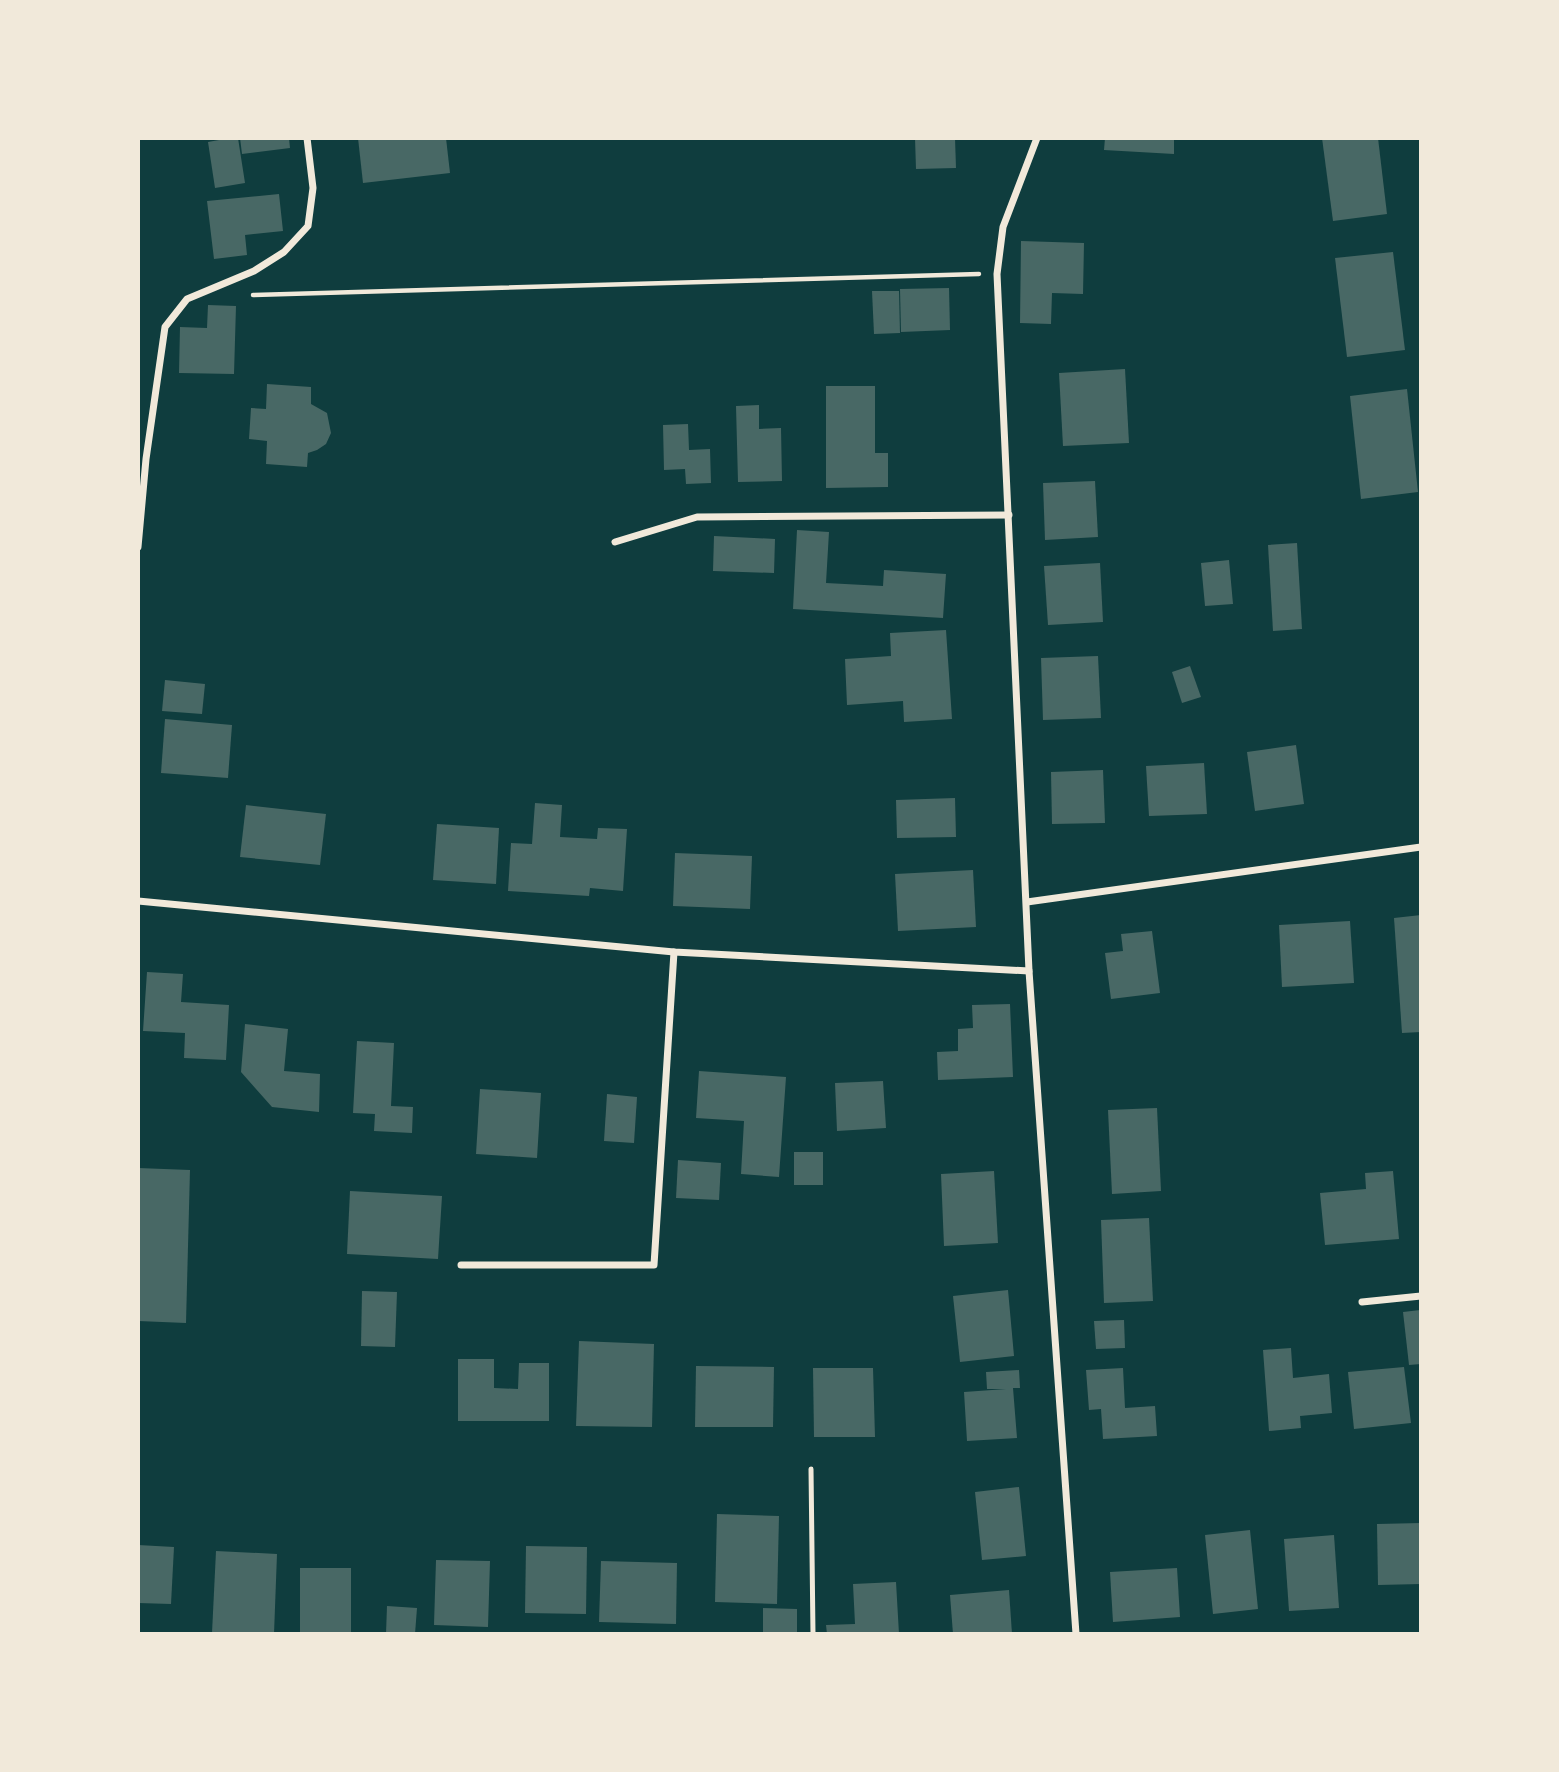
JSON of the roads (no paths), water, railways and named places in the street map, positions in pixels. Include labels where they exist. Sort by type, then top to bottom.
[{"type":"street","points":[[138,547],[142,460],[165,327],[187,299],[254,271],[284,252],[308,226],[313,188],[307,138]]},
{"type":"street","points":[[1037,138],[1003,228],[997,274],[1029,971],[1076,1634]]},
{"type":"street","points":[[615,542],[697,517],[1009,515]]},
{"type":"street","points":[[1027,902],[1421,847]]},
{"type":"street","points":[[138,901],[674,952],[1029,971]]},
{"type":"street","points":[[461,1265],[654,1265],[674,952]]},
{"type":"street","points":[[1362,1302],[1421,1296]]},
{"type":"lane","points":[[811,1469],[813,1634]]}]
